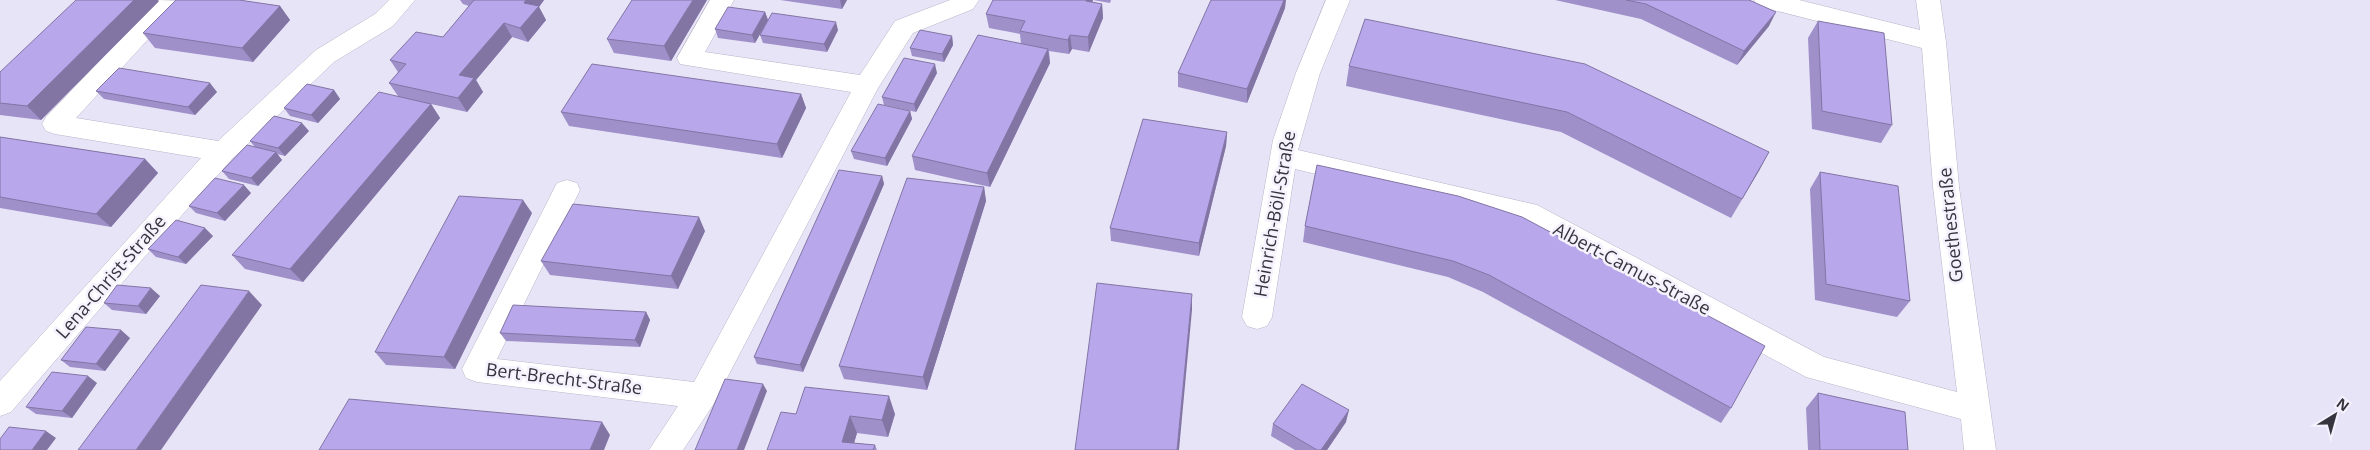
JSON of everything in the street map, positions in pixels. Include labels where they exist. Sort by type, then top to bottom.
[{"type":"street","name":"Lena-Christ-Straße","points":[[0,403],[131,253],[223,152],[324,56],[384,20],[404,0]]},
{"type":"street","points":[[722,0],[689,58],[867,85]]},
{"type":"street","points":[[665,450],[702,396],[867,85],[904,27],[966,3],[967,0]]},
{"type":"street","name":"Heinrich-Böll-Straße","points":[[1257,317],[1282,156],[1308,73],[1338,0]]},
{"type":"street","points":[[1766,0],[1934,42]]},
{"type":"street","name":"Goethestraße","points":[[1928,0],[1934,42],[1946,187],[1973,409],[1980,450]]},
{"type":"street","points":[[171,2],[54,124],[223,152]]},
{"type":"street","name":"Albert-Camus-Straße","points":[[1282,156],[1527,213],[1817,368],[1973,409]]},
{"type":"street","name":"Bert-Brecht-Straße","points":[[567,190],[477,369],[702,396]]},
{"type":"building","points":[[76,0],[134,0],[27,106],[0,103],[0,72]]},
{"type":"building","points":[[176,0],[239,0],[280,6],[242,48],[143,33]]},
{"type":"building","points":[[474,0],[526,0],[524,3],[539,6],[520,28],[504,23],[459,75],[474,78],[458,98],[389,83],[406,64],[390,60],[416,32],[443,37]]},
{"type":"building","points":[[632,0],[693,0],[664,46],[607,39]]},
{"type":"building","points":[[993,0],[1086,0],[1102,4],[1088,37],[1070,35],[1068,40],[1020,31],[1025,21],[986,14]]},
{"type":"building","points":[[1211,0],[1284,0],[1247,89],[1178,73]]},
{"type":"building","points":[[1626,0],[1749,0],[1776,12],[1744,51],[1646,4]]},
{"type":"building","points":[[728,7],[765,12],[752,35],[715,29]]},
{"type":"building","points":[[772,13],[836,22],[824,44],[760,35]]},
{"type":"building","points":[[1365,19],[1585,64],[1769,152],[1742,199],[1567,112],[1349,66]]},
{"type":"building","points":[[1818,21],[1884,33],[1892,125],[1822,111]]},
{"type":"building","points":[[920,30],[952,36],[942,54],[910,48]]},
{"type":"building","points":[[978,35],[1048,49],[987,173],[912,156]]},
{"type":"building","points":[[904,58],[935,64],[914,104],[882,97]]},
{"type":"building","points":[[592,64],[801,94],[777,144],[561,112]]},
{"type":"building","points":[[119,68],[210,83],[188,107],[96,91]]},
{"type":"building","points":[[307,84],[334,90],[311,115],[284,108]]},
{"type":"building","points":[[379,92],[431,104],[290,269],[232,255]]},
{"type":"building","points":[[878,104],[910,111],[885,158],[851,151]]},
{"type":"building","points":[[274,116],[302,123],[278,148],[250,141]]},
{"type":"building","points":[[1143,119],[1227,132],[1199,243],[1110,228]]},
{"type":"building","points":[[0,137],[145,159],[96,214],[0,197]]},
{"type":"building","points":[[247,145],[276,152],[251,178],[222,171]]},
{"type":"building","points":[[1317,165],[1458,196],[1522,217],[1765,346],[1731,408],[1489,275],[1453,261],[1305,226]]},
{"type":"building","points":[[839,170],[882,176],[800,365],[754,357]]},
{"type":"building","points":[[1820,172],[1898,186],[1910,301],[1826,284]]},
{"type":"building","points":[[215,178],[244,185],[217,213],[189,206]]},
{"type":"building","points":[[907,178],[984,187],[923,377],[839,366]]},
{"type":"building","points":[[459,196],[523,200],[444,357],[375,352]]},
{"type":"building","points":[[573,204],[699,217],[671,276],[541,261]]},
{"type":"building","points":[[176,220],[205,228],[178,257],[148,249]]},
{"type":"building","points":[[1097,283],[1192,294],[1177,450],[1075,450]]},
{"type":"building","points":[[117,285],[151,288],[138,306],[104,303]]},
{"type":"building","points":[[201,285],[249,291],[136,450],[78,450]]},
{"type":"building","points":[[513,305],[646,312],[635,340],[500,333]]},
{"type":"building","points":[[86,327],[121,330],[96,364],[61,360]]},
{"type":"building","points":[[52,372],[88,376],[62,411],[26,407]]},
{"type":"building","points":[[725,379],[763,384],[737,450],[695,450]]},
{"type":"building","points":[[1302,384],[1349,410],[1321,450],[1317,450],[1273,424]]},
{"type":"building","points":[[805,387],[889,396],[882,420],[850,416],[842,442],[875,445],[873,450],[767,450],[781,412],[796,414]]},
{"type":"building","points":[[1818,393],[1905,412],[1908,450],[1820,450]]},
{"type":"building","points":[[349,399],[602,422],[590,450],[319,450]]},
{"type":"building","points":[[9,427],[46,431],[32,450],[0,450],[0,439]]}]
